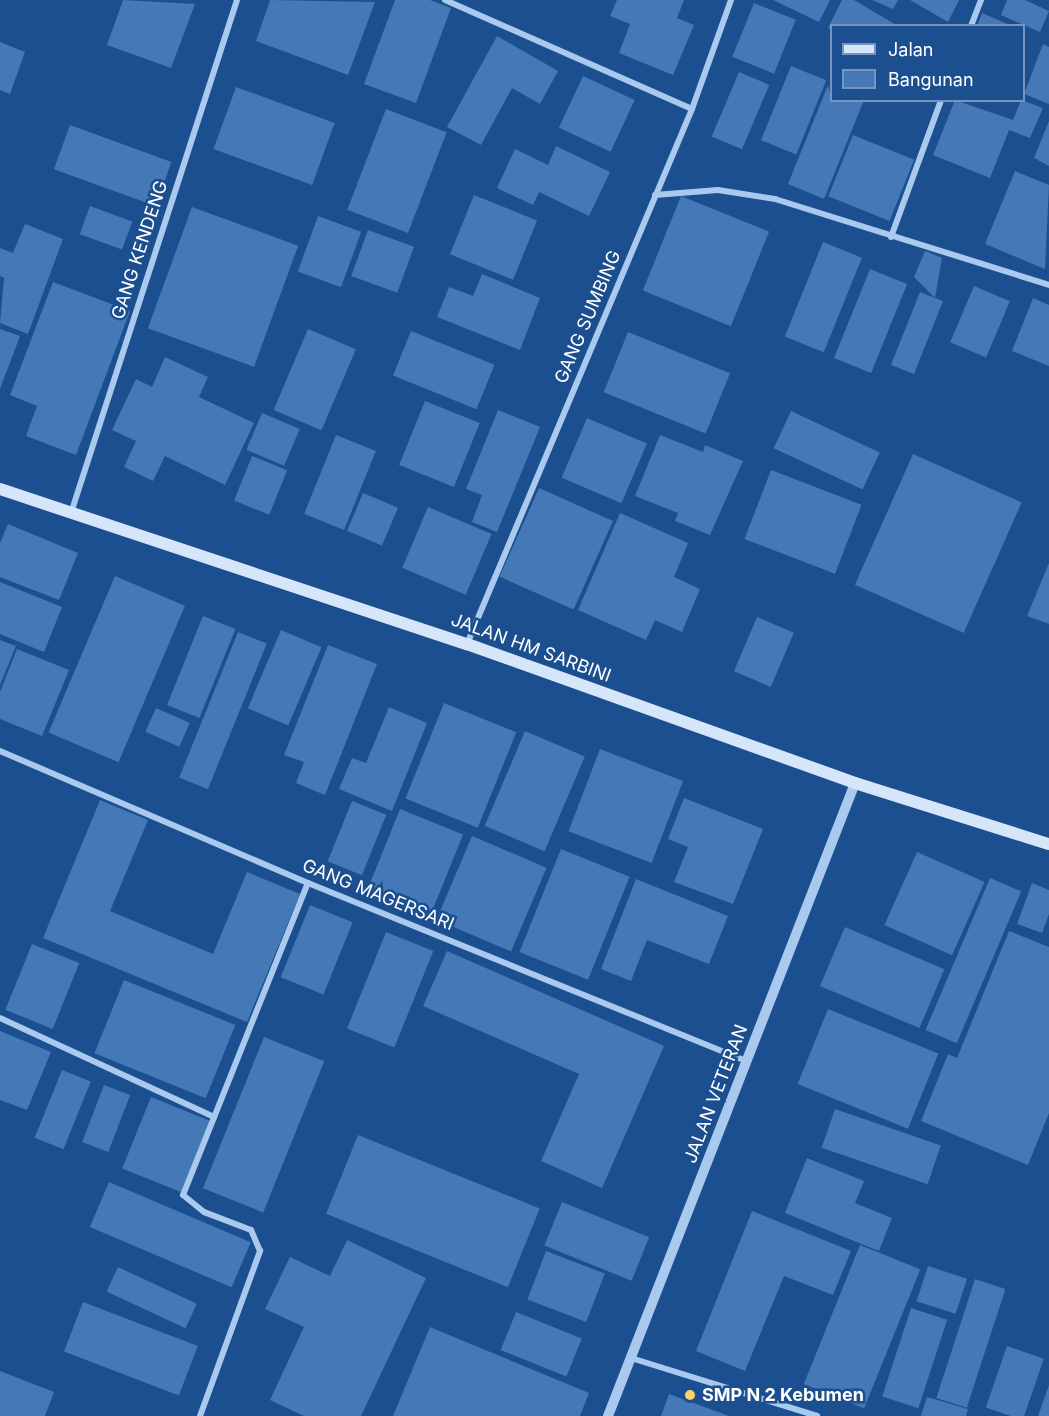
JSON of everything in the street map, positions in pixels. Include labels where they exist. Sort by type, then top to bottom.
[{"type":"main road","name":"JALAN HM SARBINI","points":[[0,489],[72,510],[467,644],[855,783],[1049,844]]},
{"type":"street","name":"GANG KENDENG","points":[[72,510],[237,0]]},
{"type":"street","points":[[444,0],[692,109]]},
{"type":"street","name":"GANG SUMBING","points":[[467,644],[692,109],[731,0]]},
{"type":"street","points":[[971,24],[981,0]]},
{"type":"street","points":[[891,237],[940,102]]},
{"type":"street","points":[[655,195],[718,190],[775,199],[1049,285]]},
{"type":"street","name":"GANG MAGERSARI","points":[[0,751],[308,883],[747,1061]]},
{"type":"street","name":"JALAN VETERAN","points":[[608,1416],[855,783]]},
{"type":"street","points":[[200,1416],[260,1251],[251,1230],[204,1212],[183,1195],[308,883]]},
{"type":"street","points":[[0,1018],[214,1117]]},
{"type":"street","points":[[631,1358],[817,1416]]},
{"type":"building","points":[[123,0],[195,4],[171,68],[107,45]]},
{"type":"building","points":[[270,0],[375,2],[348,75],[256,41]]},
{"type":"building","points":[[395,0],[430,0],[451,8],[416,103],[364,84]]},
{"type":"building","points":[[617,0],[684,0],[677,18],[694,25],[673,75],[619,53],[630,24],[610,16]]},
{"type":"building","points":[[773,0],[830,0],[819,22]]},
{"type":"building","points":[[842,0],[854,0],[895,24],[830,24]]},
{"type":"building","points":[[872,0],[898,0],[893,9]]},
{"type":"building","points":[[910,0],[959,0],[948,22]]},
{"type":"building","points":[[1007,0],[1025,0],[1049,11],[1040,32],[1001,15]]},
{"type":"building","points":[[754,3],[796,20],[774,74],[732,57]]},
{"type":"building","points":[[982,13],[1007,24],[978,24]]},
{"type":"building","points":[[497,36],[558,71],[540,104],[512,88],[481,145],[447,127]]},
{"type":"building","points":[[0,42],[25,52],[10,94],[0,90]]},
{"type":"building","points":[[1043,44],[1049,47],[1049,104],[1025,94]]},
{"type":"building","points":[[791,66],[826,80],[796,154],[761,140]]},
{"type":"building","points":[[739,72],[769,85],[742,149],[712,136]]},
{"type":"building","points":[[583,76],[635,100],[611,152],[559,128]]},
{"type":"building","points":[[828,85],[830,102],[863,102],[824,199],[788,184]]},
{"type":"building","points":[[236,87],[335,123],[312,185],[213,149]]},
{"type":"building","points":[[954,102],[961,102],[1013,120],[1020,102],[1043,108],[1030,138],[1009,130],[990,178],[933,155]]},
{"type":"building","points":[[386,109],[447,132],[408,233],[347,210]]},
{"type":"building","points":[[1049,121],[1049,166],[1034,158]]},
{"type":"building","points":[[70,125],[171,162],[155,206],[54,169]]},
{"type":"building","points":[[853,135],[914,160],[889,221],[828,196]]},
{"type":"building","points":[[556,146],[610,172],[589,216],[539,192],[533,205],[497,188],[515,149],[548,165]]},
{"type":"building","points":[[1015,171],[1049,185],[1045,269],[985,244]]},
{"type":"building","points":[[474,195],[537,220],[513,280],[450,254]]},
{"type":"building","points":[[681,196],[769,232],[731,326],[643,291]]},
{"type":"building","points":[[90,206],[132,221],[122,250],[80,234]]},
{"type":"building","points":[[192,207],[298,246],[254,367],[148,328]]},
{"type":"building","points":[[318,216],[361,232],[341,287],[298,271]]},
{"type":"building","points":[[25,224],[63,239],[28,334],[0,323],[4,278],[0,276],[0,248],[13,253]]},
{"type":"building","points":[[368,230],[414,247],[397,293],[351,276]]},
{"type":"building","points":[[823,242],[862,258],[824,352],[785,337]]},
{"type":"building","points":[[925,251],[942,258],[935,298],[914,277]]},
{"type":"building","points":[[870,269],[907,284],[871,373],[834,358]]},
{"type":"building","points":[[482,274],[540,298],[520,350],[437,317],[449,287],[473,296]]},
{"type":"building","points":[[53,282],[130,311],[76,455],[26,436],[37,406],[10,395]]},
{"type":"building","points":[[974,286],[1010,301],[986,357],[950,342]]},
{"type":"building","points":[[920,292],[943,301],[914,374],[891,365]]},
{"type":"building","points":[[1033,298],[1049,305],[1049,366],[1012,351]]},
{"type":"building","points":[[0,329],[20,336],[0,389]]},
{"type":"building","points":[[308,329],[356,349],[321,430],[274,410]]},
{"type":"building","points":[[411,331],[494,365],[476,409],[393,376]]},
{"type":"building","points":[[628,332],[730,373],[706,433],[604,392]]},
{"type":"building","points":[[165,357],[208,377],[199,397],[254,423],[225,485],[165,456],[153,481],[124,467],[136,441],[112,430],[136,379],[152,387]]},
{"type":"building","points":[[425,401],[480,423],[454,487],[399,465]]},
{"type":"building","points":[[498,410],[540,427],[497,532],[472,522],[482,495],[466,489]]},
{"type":"building","points":[[791,411],[880,452],[862,490],[774,448]]},
{"type":"building","points":[[262,413],[300,429],[284,466],[246,450]]},
{"type":"building","points":[[587,418],[647,443],[621,503],[562,478]]},
{"type":"building","points":[[336,435],[376,451],[344,530],[304,514]]},
{"type":"building","points":[[660,435],[703,452],[705,445],[743,461],[710,535],[675,521],[678,513],[635,496]]},
{"type":"building","points":[[913,454],[1022,502],[964,633],[855,585]]},
{"type":"building","points":[[252,456],[287,470],[269,515],[234,501]]},
{"type":"building","points":[[771,470],[862,505],[835,574],[744,539]]},
{"type":"building","points":[[539,488],[613,521],[574,610],[500,577]]},
{"type":"building","points":[[363,493],[398,508],[382,546],[347,531]]},
{"type":"building","points":[[428,507],[492,534],[466,595],[402,568]]},
{"type":"building","points":[[620,513],[688,543],[674,577],[700,589],[682,632],[655,620],[646,640],[578,610]]},
{"type":"building","points":[[8,524],[78,553],[59,600],[0,577],[0,543]]},
{"type":"building","points":[[1049,563],[1049,624],[1027,616]]},
{"type":"building","points":[[115,576],[185,606],[119,762],[49,732]]},
{"type":"building","points":[[0,582],[62,607],[44,652],[0,634]]},
{"type":"building","points":[[203,616],[235,629],[199,718],[167,705]]},
{"type":"building","points":[[757,617],[794,633],[771,687],[734,671]]},
{"type":"building","points":[[281,630],[322,647],[288,725],[248,708]]},
{"type":"building","points":[[238,632],[267,644],[208,789],[179,778]]},
{"type":"building","points":[[0,640],[16,646],[0,685]]},
{"type":"building","points":[[328,645],[377,664],[325,795],[296,783],[304,762],[284,755]]},
{"type":"building","points":[[17,649],[69,670],[42,736],[0,719],[0,692]]},
{"type":"building","points":[[444,703],[516,732],[478,828],[405,798]]},
{"type":"building","points":[[389,707],[427,723],[392,811],[339,789],[352,758],[366,763]]},
{"type":"building","points":[[156,708],[190,723],[179,747],[145,732]]},
{"type":"building","points":[[525,731],[585,756],[545,851],[485,826]]},
{"type":"building","points":[[600,749],[683,781],[652,863],[568,831]]},
{"type":"building","points":[[684,798],[763,829],[733,904],[674,882],[688,847],[668,839]]},
{"type":"building","points":[[100,800],[148,820],[110,911],[213,954],[247,872],[300,894],[247,1022],[43,938]]},
{"type":"building","points":[[352,801],[386,815],[362,875],[328,861]]},
{"type":"building","points":[[400,809],[463,834],[430,915],[367,890]]},
{"type":"building","points":[[472,836],[547,868],[511,951],[436,920]]},
{"type":"building","points":[[561,849],[630,877],[588,980],[519,952]]},
{"type":"building","points":[[917,852],[985,882],[952,955],[884,925]]},
{"type":"building","points":[[990,878],[1021,891],[957,1043],[926,1030]]},
{"type":"building","points":[[636,879],[728,916],[709,964],[647,940],[631,981],[601,969]]},
{"type":"building","points":[[1032,883],[1049,890],[1049,914],[1042,933],[1017,924]]},
{"type":"building","points":[[310,905],[353,922],[323,995],[281,977]]},
{"type":"building","points":[[845,927],[944,969],[919,1028],[820,986]]},
{"type":"building","points":[[1009,931],[1049,947],[1049,1113],[1028,1165],[921,1121],[948,1054],[957,1058]]},
{"type":"building","points":[[386,932],[433,951],[394,1048],[347,1028]]},
{"type":"building","points":[[32,944],[79,963],[53,1029],[5,1010]]},
{"type":"building","points":[[447,951],[664,1046],[602,1188],[541,1161],[579,1074],[423,1006]]},
{"type":"building","points":[[124,980],[235,1025],[206,1098],[94,1053]]},
{"type":"building","points":[[828,1009],[938,1054],[908,1129],[798,1084]]},
{"type":"building","points":[[0,1031],[51,1052],[27,1110],[0,1100]]},
{"type":"building","points":[[264,1037],[324,1061],[263,1212],[203,1188]]},
{"type":"building","points":[[62,1070],[91,1082],[63,1149],[35,1138]]},
{"type":"building","points":[[104,1085],[130,1095],[108,1152],[82,1142]]},
{"type":"building","points":[[151,1097],[210,1121],[181,1192],[122,1168]]},
{"type":"building","points":[[835,1109],[941,1145],[928,1184],[822,1148]]},
{"type":"building","points":[[358,1135],[540,1208],[508,1287],[326,1214]]},
{"type":"building","points":[[807,1158],[864,1181],[855,1203],[892,1218],[879,1251],[785,1213]]},
{"type":"building","points":[[109,1182],[251,1242],[232,1287],[90,1227]]},
{"type":"building","points":[[562,1202],[649,1237],[632,1281],[544,1246]]},
{"type":"building","points":[[752,1211],[851,1251],[833,1295],[784,1276],[745,1371],[696,1351]]},
{"type":"building","points":[[347,1240],[426,1278],[361,1416],[304,1416],[270,1400],[304,1327],[265,1309],[290,1257],[330,1276]]},
{"type":"building","points":[[860,1245],[920,1269],[864,1408],[804,1384]]},
{"type":"building","points":[[546,1251],[605,1274],[586,1322],[527,1300]]},
{"type":"building","points":[[928,1266],[967,1279],[956,1314],[917,1301]]},
{"type":"building","points":[[118,1267],[197,1304],[185,1328],[107,1291]]},
{"type":"building","points":[[975,1279],[1005,1289],[967,1408],[936,1398]]},
{"type":"building","points":[[83,1302],[198,1346],[179,1396],[64,1351]]},
{"type":"building","points":[[911,1308],[947,1320],[918,1408],[882,1396]]},
{"type":"building","points":[[516,1312],[582,1339],[566,1377],[501,1350]]},
{"type":"building","points":[[430,1327],[589,1393],[580,1416],[393,1416]]},
{"type":"building","points":[[1007,1346],[1044,1359],[1024,1416],[1011,1416],[986,1407]]},
{"type":"building","points":[[0,1371],[54,1392],[45,1416],[0,1416]]},
{"type":"building","points":[[1049,1385],[1049,1416],[1038,1416]]},
{"type":"building","points":[[669,1394],[729,1416],[661,1416]]},
{"type":"building","points":[[927,1397],[968,1409],[966,1416],[921,1416]]},
{"type":"place","name":"SMP N 2 Kebumen","points":[[690,1395]]}]
